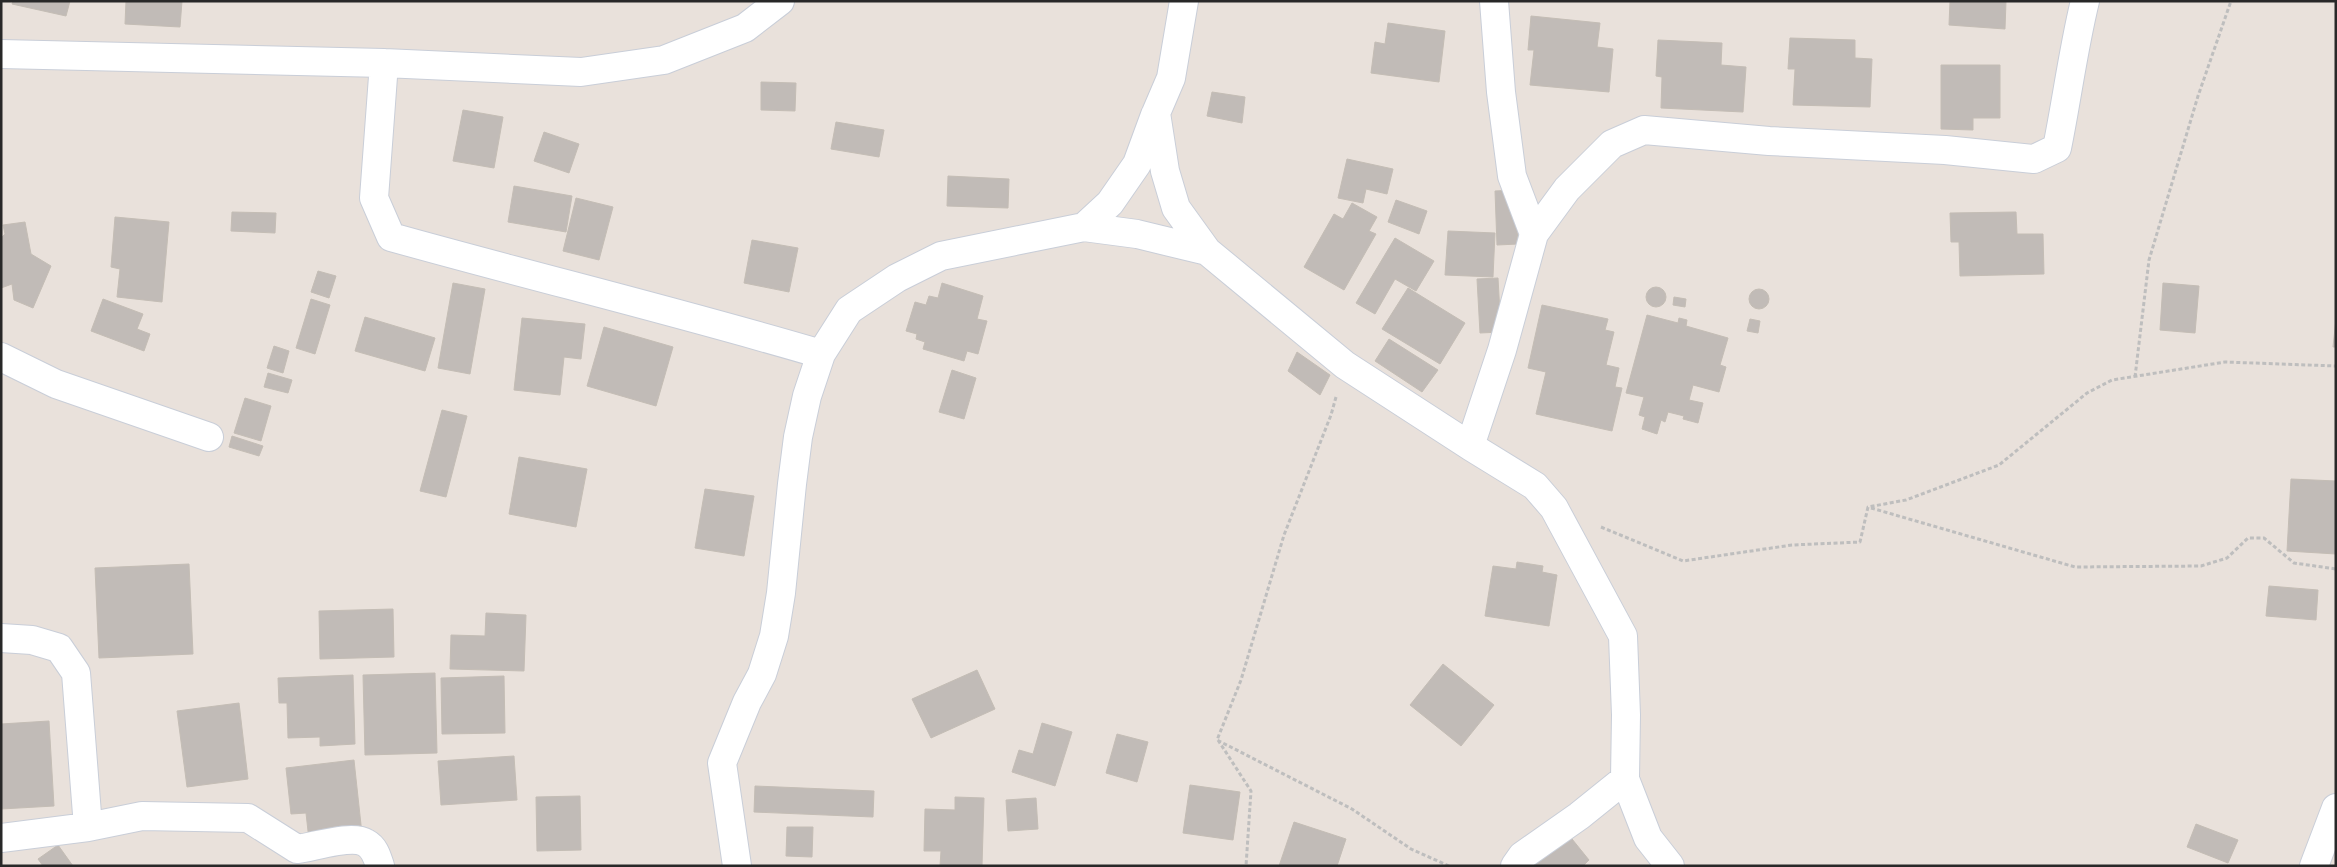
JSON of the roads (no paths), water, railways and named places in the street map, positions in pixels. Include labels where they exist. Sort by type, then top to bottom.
[{"type":"street","points":[[1,54],[384,63],[581,72],[664,60],[746,28],[780,1]]},
{"type":"street","points":[[1084,227],[1110,203],[1137,164],[1170,78],[1184,1]]},
{"type":"street","points":[[1494,1],[1500,92],[1512,176],[1534,234]]},
{"type":"street","points":[[1470,446],[1502,350],[1534,234],[1567,189],[1612,144],[1644,130],[1760,140],[1945,150],[2034,159],[2057,148],[2067,100],[2077,34],[2085,1]]},
{"type":"street","points":[[384,63],[374,198],[391,237],[498,267],[717,323],[821,354]]},
{"type":"street","points":[[1156,113],[1166,171],[1176,208],[1207,251],[1345,365],[1535,486],[1554,508],[1623,636],[1626,715],[1625,779],[1648,838],[1670,866]]},
{"type":"street","points":[[737,866],[722,763],[747,702],[762,674],[774,636],[782,592],[798,437],[807,396],[821,354],[849,310],[897,278],[941,256],[1084,227],[1137,234],[1207,251]]},
{"type":"street","points":[[1,357],[56,384],[209,437]]},
{"type":"street","points":[[1,638],[32,640],[59,648],[76,673],[88,827]]},
{"type":"street","points":[[1516,866],[1522,856],[1579,816],[1625,779]]},
{"type":"street","points":[[2314,866],[2336,808]]},
{"type":"street","points":[[1,838],[88,827],[142,816],[248,818],[297,848],[352,839],[366,842],[375,851],[380,866]]}]
